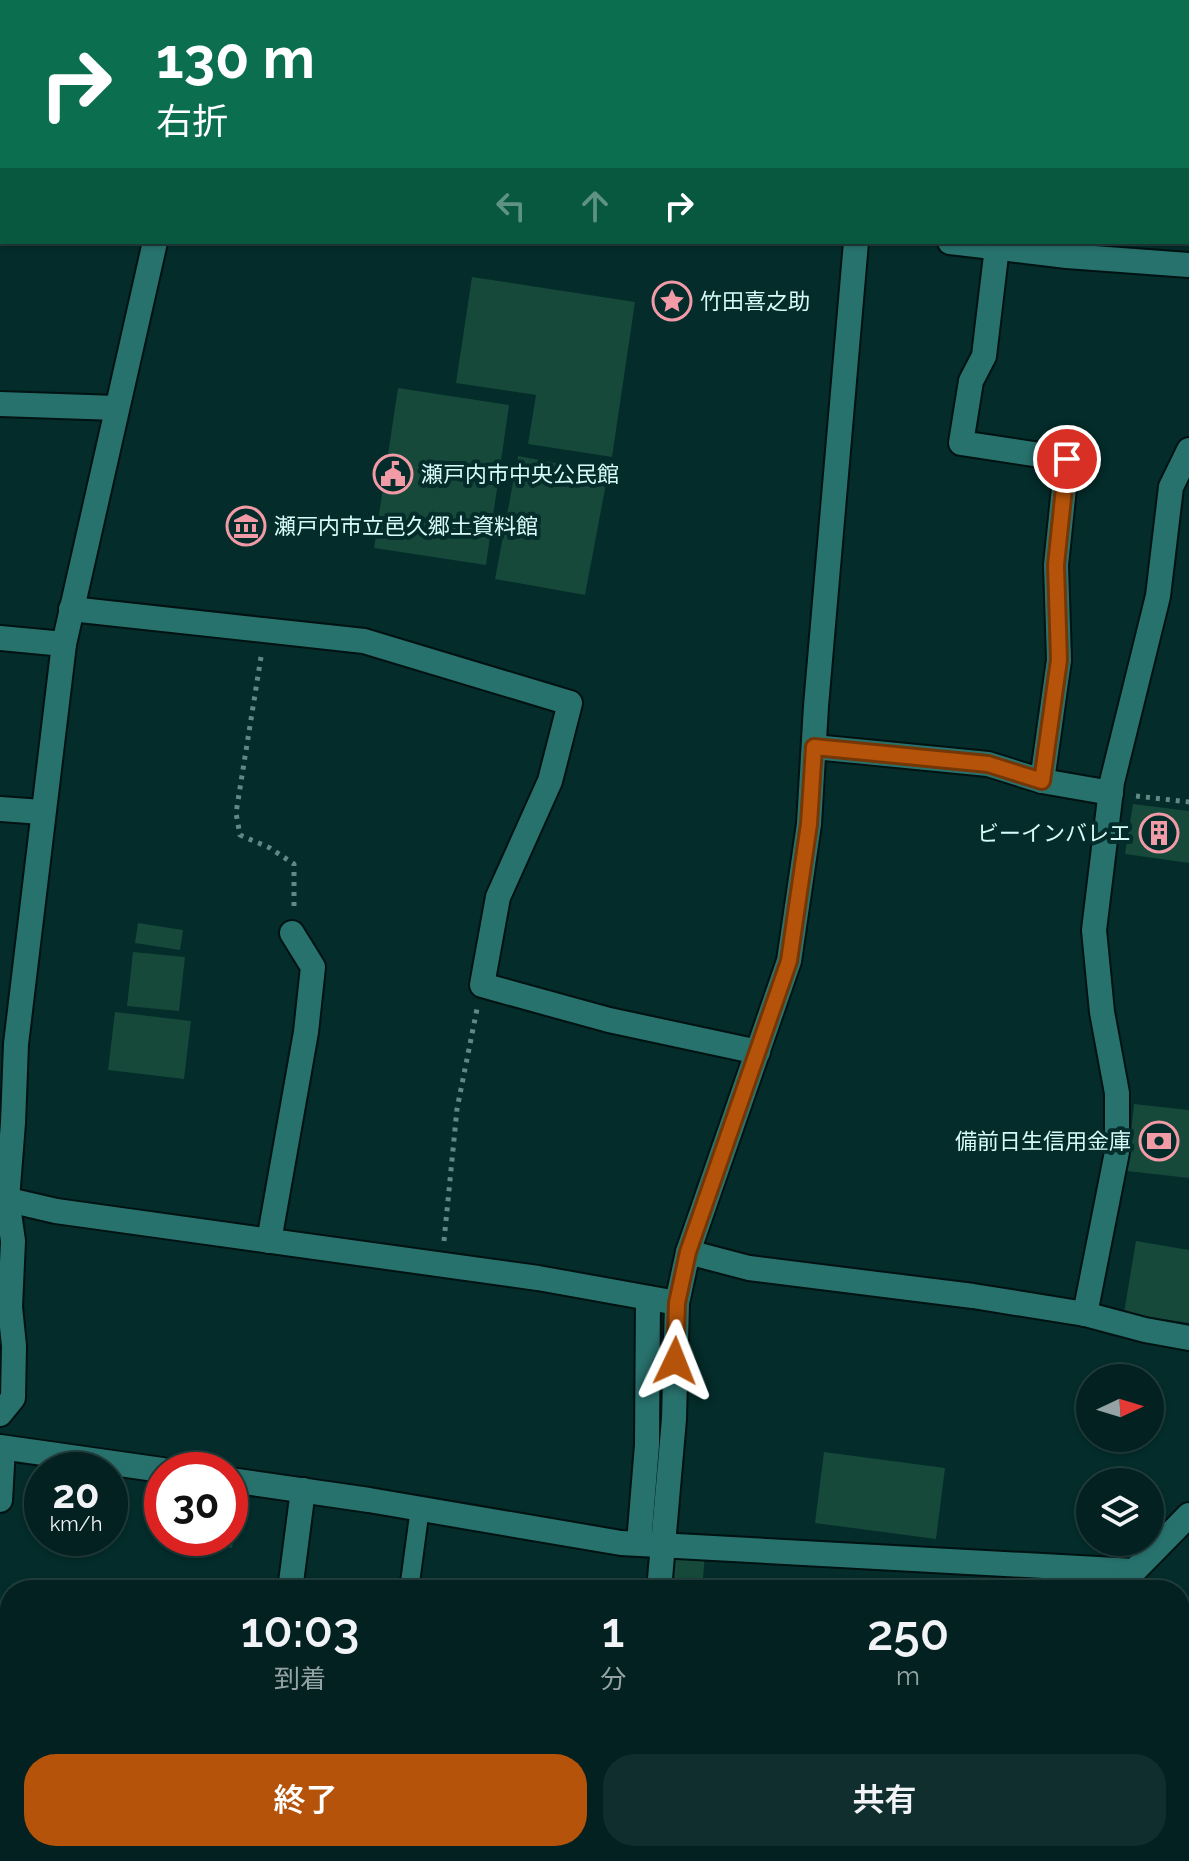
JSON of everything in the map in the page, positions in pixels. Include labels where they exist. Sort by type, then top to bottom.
[{"type":"street","points":[[0,1414],[13,1398],[14,1346],[10,1307],[13,1241],[4,1198],[13,1123],[16,1044],[64,644],[155,244]]},
{"type":"street","points":[[650,1544],[674,1419],[677,1303],[688,1252],[789,961],[809,824],[856,244]]},
{"type":"street","points":[[969,244],[1189,265]]},
{"type":"street","points":[[997,247],[984,356],[971,381],[961,443],[1067,459],[1056,565],[1059,660],[1042,781]]},
{"type":"street","points":[[0,404],[117,408]]},
{"type":"street","points":[[1085,1314],[1117,1152],[1117,1093],[1102,1012],[1094,930],[1111,793],[1158,596],[1171,487],[1189,450]]},
{"type":"street","points":[[71,609],[364,641],[570,703],[550,781],[498,897],[482,985],[609,1020],[758,1052]]},
{"type":"street","points":[[0,638],[64,644]]},
{"type":"street","points":[[814,747],[988,764],[1042,781],[1111,793]]},
{"type":"street","points":[[0,809],[42,812]]},
{"type":"street","points":[[269,1241],[306,1032],[313,967],[292,933]]},
{"type":"street","points":[[4,1198],[56,1211],[538,1278],[677,1303]]},
{"type":"street","points":[[688,1252],[749,1268],[958,1293],[1085,1314],[1189,1338]]},
{"type":"street","points":[[648,1298],[650,1544],[657,1580]]},
{"type":"street","points":[[0,1500],[1,1448],[144,1468]]},
{"type":"street","points":[[248,1482],[621,1543],[1115,1580]]},
{"type":"street","points":[[291,1580],[303,1490]]},
{"type":"street","points":[[1129,1580],[1189,1515]]},
{"type":"lane","points":[[410,1580],[420,1508]]},
{"type":"path","points":[[263,629],[260,671],[236,813],[240,835],[270,848],[294,864],[292,933]]},
{"type":"path","points":[[1111,793],[1189,802]]},
{"type":"path","points":[[441,1265],[457,1109],[482,985]]},
{"type":"building","points":[[472,277],[635,302],[612,457],[528,444],[536,395],[456,383]]},
{"type":"building","points":[[398,388],[509,405],[486,565],[374,548]]},
{"type":"building","points":[[518,456],[608,473],[585,595],[495,579]]},
{"type":"building","name":"ビーインバレエ","points":[[1133,804],[1189,811],[1189,863],[1125,854]]},
{"type":"building","points":[[138,923],[183,930],[180,950],[135,943]]},
{"type":"building","points":[[133,952],[185,957],[179,1011],[127,1006]]},
{"type":"building","points":[[115,1012],[191,1021],[184,1079],[108,1070]]},
{"type":"building","name":"備前日生信用金庫","points":[[1134,1104],[1189,1110],[1189,1178],[1127,1171]]},
{"type":"building","points":[[1136,1241],[1189,1250],[1189,1323],[1124,1313]]},
{"type":"building","points":[[824,1452],[945,1468],[936,1539],[815,1523]]},
{"type":"building","points":[[668,1551],[705,1554],[703,1580],[666,1580]]},
{"type":"place","name":"竹田喜之助","points":[[672,301]]},
{"type":"place","name":"瀬戸内市中央公民館","points":[[393,474]]},
{"type":"place","name":"瀬戸内市立邑久郷土資料館","points":[[246,526]]},
{"type":"place","name":"ビーインバレエ","points":[[1159,833]]},
{"type":"place","name":"備前日生信用金庫","points":[[1159,1141]]},
{"type":"route","points":[[675,1361],[677,1303],[688,1252],[789,961],[809,824],[814,747],[988,764],[1042,781],[1059,660],[1056,565],[1067,459]]}]
